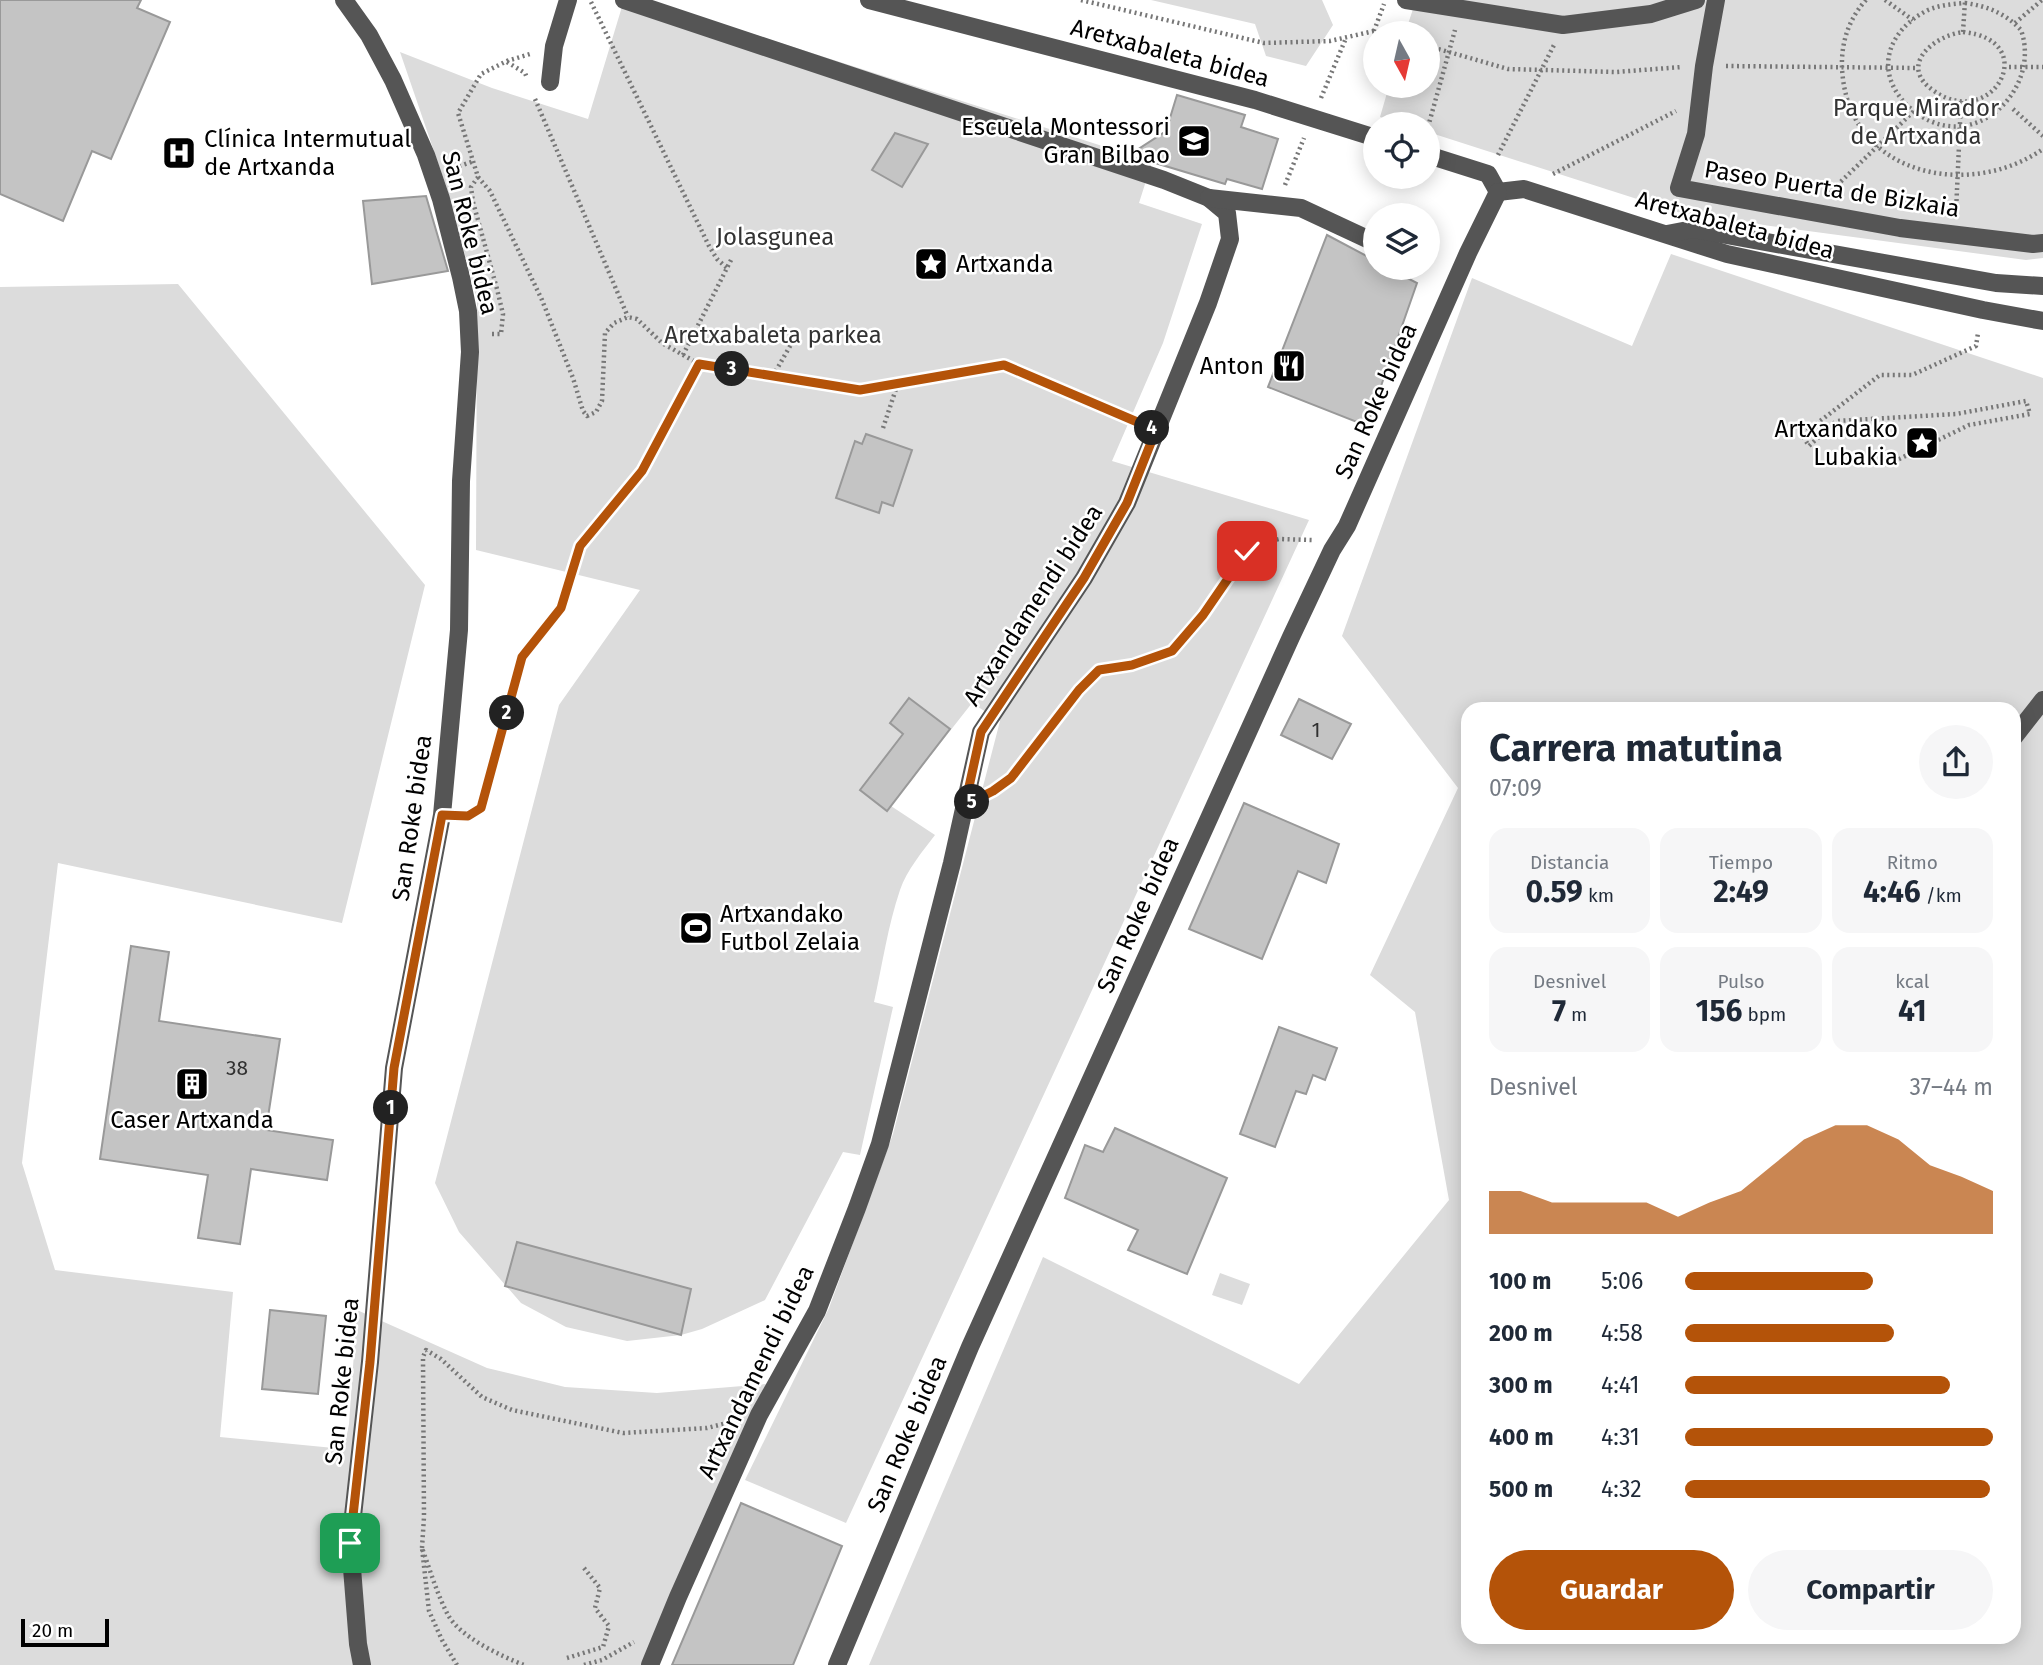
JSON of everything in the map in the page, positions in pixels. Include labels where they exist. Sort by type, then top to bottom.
[{"type":"street","name":"San Roke bidea","points":[[344,0],[369,35],[405,103],[426,155],[441,199],[468,311],[470,352],[461,481],[459,630],[442,815],[394,1068],[370,1362],[350,1543],[362,1665]]},
{"type":"street","points":[[551,82],[554,46],[568,0]]},
{"type":"street","points":[[624,0],[1164,180],[1209,198],[1301,208],[1363,237]]},
{"type":"street","name":"Aretxabaleta bidea","points":[[869,0],[1255,100],[1363,134]]},
{"type":"street","points":[[1406,0],[1563,25],[1651,14],[1696,0]]},
{"type":"street","name":"Paseo Puerta de Bizkaia","points":[[1716,0],[1704,66],[1696,134],[1679,188],[1955,235],[2043,243]]},
{"type":"street","points":[[1440,159],[1488,174],[1498,192]]},
{"type":"street","name":"Aretxabaleta bidea","points":[[1498,192],[1524,189],[1727,254],[2043,321]]},
{"type":"street","name":"San Roke bidea","points":[[837,1665],[976,1334],[1332,550],[1347,526],[1468,253],[1498,192]]},
{"type":"street","name":"Artxandamendi bidea","points":[[650,1665],[759,1415],[817,1311],[880,1144],[952,863],[981,732],[1084,578],[1127,503],[1208,303],[1230,239],[1227,213],[1209,198]]},
{"type":"street","points":[[1663,235],[1693,229],[1996,282],[2043,286]]},
{"type":"street","points":[[2021,728],[2043,700]]},
{"type":"path","points":[[590,0],[709,246],[727,268]]},
{"type":"path","points":[[1081,0],[1264,43],[1330,41],[1363,34]]},
{"type":"path","points":[[1378,21],[1385,0]]},
{"type":"path","points":[[1866,0],[1855,12],[1844,38],[1841,67],[1845,96],[1857,124],[1877,147],[1910,167],[1928,173],[1957,174],[1992,173],[2024,162],[2043,149]]},
{"type":"path","points":[[1885,0],[1913,20]]},
{"type":"path","points":[[2015,23],[2042,0]]},
{"type":"path","points":[[1963,32],[1965,1]]},
{"type":"path","points":[[1995,121],[1960,128],[1942,125],[1914,111],[1895,90],[1886,67],[1891,49],[1900,33],[1928,10],[1965,1],[1999,12],[2015,23],[2030,43]]},
{"type":"path","points":[[1963,32],[1976,33],[1998,45],[2006,55],[2009,67],[2006,78],[1988,95],[1976,100],[1961,101],[1952,100],[1930,89],[1918,68],[1921,56],[1929,46],[1951,34],[1963,32]]},
{"type":"path","points":[[1322,94],[1346,38]]},
{"type":"path","points":[[554,46],[507,61],[481,75],[458,113],[478,177],[491,191],[542,300],[587,416],[596,412],[602,401],[606,333],[614,323],[628,317],[637,319],[662,343],[699,364],[860,390],[1004,365],[1156,430]]},
{"type":"path","points":[[1440,49],[1508,69],[1616,72],[1704,66],[1918,68]]},
{"type":"path","points":[[1432,112],[1450,52]]},
{"type":"path","points":[[2036,59],[2040,67]]},
{"type":"path","points":[[507,61],[525,73],[530,86]]},
{"type":"path","points":[[2009,67],[2040,67]]},
{"type":"path","points":[[2036,76],[2040,67]]},
{"type":"path","points":[[1488,174],[1542,70]]},
{"type":"path","points":[[1524,189],[1675,112],[1701,94]]},
{"type":"path","points":[[535,99],[628,317]]},
{"type":"path","points":[[1955,235],[1961,101]]},
{"type":"path","points":[[2018,104],[2011,111],[2043,136]]},
{"type":"path","points":[[1808,212],[1914,111]]},
{"type":"path","points":[[1283,188],[1299,151]]},
{"type":"path","points":[[449,169],[474,161]]},
{"type":"path","points":[[478,177],[471,187],[473,202],[503,314],[501,334],[490,334]]},
{"type":"path","points":[[683,355],[732,258]]},
{"type":"path","points":[[773,376],[794,339]]},
{"type":"path","points":[[1889,464],[1969,425],[2030,414],[2026,401],[1956,414],[1836,421],[1809,446],[1802,435],[1880,375],[1912,375],[1976,346]]},
{"type":"path","points":[[442,815],[468,816],[481,808],[522,657],[561,608],[580,546],[642,471],[699,364]]},
{"type":"path","points":[[883,428],[898,382]]},
{"type":"path","points":[[965,805],[1011,778],[1079,690],[1099,670],[1132,665],[1172,651],[1203,615],[1247,551],[1263,543],[1295,537],[1313,540],[1332,550]]},
{"type":"path","points":[[457,1665],[429,1611],[422,1548],[423,1357],[426,1350],[441,1359],[482,1397],[512,1410],[623,1433],[707,1428],[759,1415]]},
{"type":"path","points":[[422,1548],[449,1617],[466,1634],[510,1660],[524,1665]]},
{"type":"path","points":[[567,1658],[603,1647],[609,1626],[595,1608],[600,1588],[584,1568]]},
{"type":"path","points":[[584,1665],[602,1660],[637,1640],[664,1632]]},
{"type":"green space","name":"Aretxabaleta parkea","points":[[624,0],[647,0],[1152,162],[1139,203],[1202,224],[1163,343],[1112,461],[1309,520],[846,1523],[745,1480],[829,1308],[893,1134],[1000,721],[972,703],[891,806],[935,835],[915,861],[903,883],[889,931],[874,1002],[893,1007],[860,1155],[843,1152],[765,1300],[702,1329],[681,1335],[627,1341],[566,1327],[521,1303],[459,1232],[435,1183],[559,705],[640,590],[476,550],[477,300],[449,195],[400,52],[492,88],[588,119]]},
{"type":"green space","points":[[1151,0],[1322,0],[1333,25],[1306,66],[1266,56],[1255,24]]},
{"type":"green space","name":"Parque Mirador de Artxanda","points":[[1416,0],[2043,0],[2043,258],[2026,260],[1687,215],[1440,136],[1440,112],[1381,112],[1386,98],[1440,98],[1440,21],[1409,21]]},
{"type":"green space","points":[[1671,254],[2043,378],[2043,1665],[869,1665],[1043,1257],[1299,1384],[1449,1200],[1415,1012],[1370,975],[1458,788],[1342,636],[1472,278],[1632,346]]},
{"type":"green space","points":[[178,284],[425,585],[342,923],[58,863],[22,1163],[55,1270],[233,1292],[220,1437],[344,1449],[349,1424],[357,1310],[487,1368],[565,1387],[657,1393],[766,1384],[649,1665],[0,1665],[0,287]]},
{"type":"green space","points":[[1220,1273],[1250,1284],[1242,1305],[1212,1295]]},
{"type":"building","points":[[0,0],[141,0],[137,8],[170,22],[111,159],[92,151],[63,221],[0,194]]},
{"type":"building","name":"Escuela Montessori Gran Bilbao","points":[[1177,95],[1245,115],[1241,127],[1278,139],[1262,189],[1227,179],[1225,184],[1152,162],[1155,155],[1137,150],[1166,131]]},
{"type":"building","points":[[895,133],[928,144],[902,187],[872,170]]},
{"type":"building","points":[[426,196],[448,271],[372,284],[363,201]]},
{"type":"building","points":[[1327,235],[1363,254],[1363,280],[1411,280],[1417,283],[1367,426],[1268,387]]},
{"type":"building","points":[[866,434],[912,450],[893,506],[882,502],[879,513],[836,498],[855,441],[862,444]]},
{"type":"building","points":[[909,698],[950,729],[887,811],[860,790],[903,734],[890,723]]},
{"type":"building","points":[[1299,699],[1351,724],[1332,759],[1281,735]]},
{"type":"building","points":[[1244,803],[1339,844],[1326,883],[1298,871],[1262,959],[1189,929]]},
{"type":"building","name":"Caser Artxanda","points":[[131,946],[169,952],[159,1021],[280,1039],[266,1130],[333,1140],[327,1180],[251,1169],[240,1244],[198,1238],[208,1175],[100,1159]]},
{"type":"building","points":[[1279,1027],[1337,1048],[1325,1080],[1313,1075],[1306,1094],[1296,1091],[1275,1147],[1240,1134]]},
{"type":"building","points":[[1115,1128],[1227,1178],[1187,1274],[1128,1250],[1138,1230],[1065,1198],[1085,1145],[1103,1152]]},
{"type":"building","points":[[517,1242],[691,1289],[681,1335],[505,1286]]},
{"type":"building","points":[[270,1310],[326,1316],[318,1394],[262,1389]]},
{"type":"building","points":[[741,1503],[842,1546],[793,1665],[672,1665]]},
{"type":"place","name":"Escuela Montessori Gran Bilbao","points":[[1194,141]]},
{"type":"place","name":"Clínica Intermutual de Artxanda","points":[[179,153]]},
{"type":"place","name":"Artxanda","points":[[931,264]]},
{"type":"place","name":"Anton","points":[[1289,366]]},
{"type":"place","name":"Artxandako Lubakia","points":[[1922,443]]},
{"type":"place","name":"Artxandako Futbol Zelaia","points":[[696,928]]},
{"type":"place","name":"Caser Artxanda","points":[[192,1084]]},
{"type":"route","points":[[350,1543],[370,1362],[394,1068],[442,815],[468,816],[481,808],[522,657],[561,608],[580,546],[642,471],[699,364],[860,390],[1004,365],[1156,430],[1127,503],[1084,578],[981,732],[965,805],[1011,778],[1079,690],[1099,670],[1132,665],[1172,651],[1203,615],[1247,551]]},
{"type":"park label","name":"Jolasgunea","points":[[775,237]]}]
